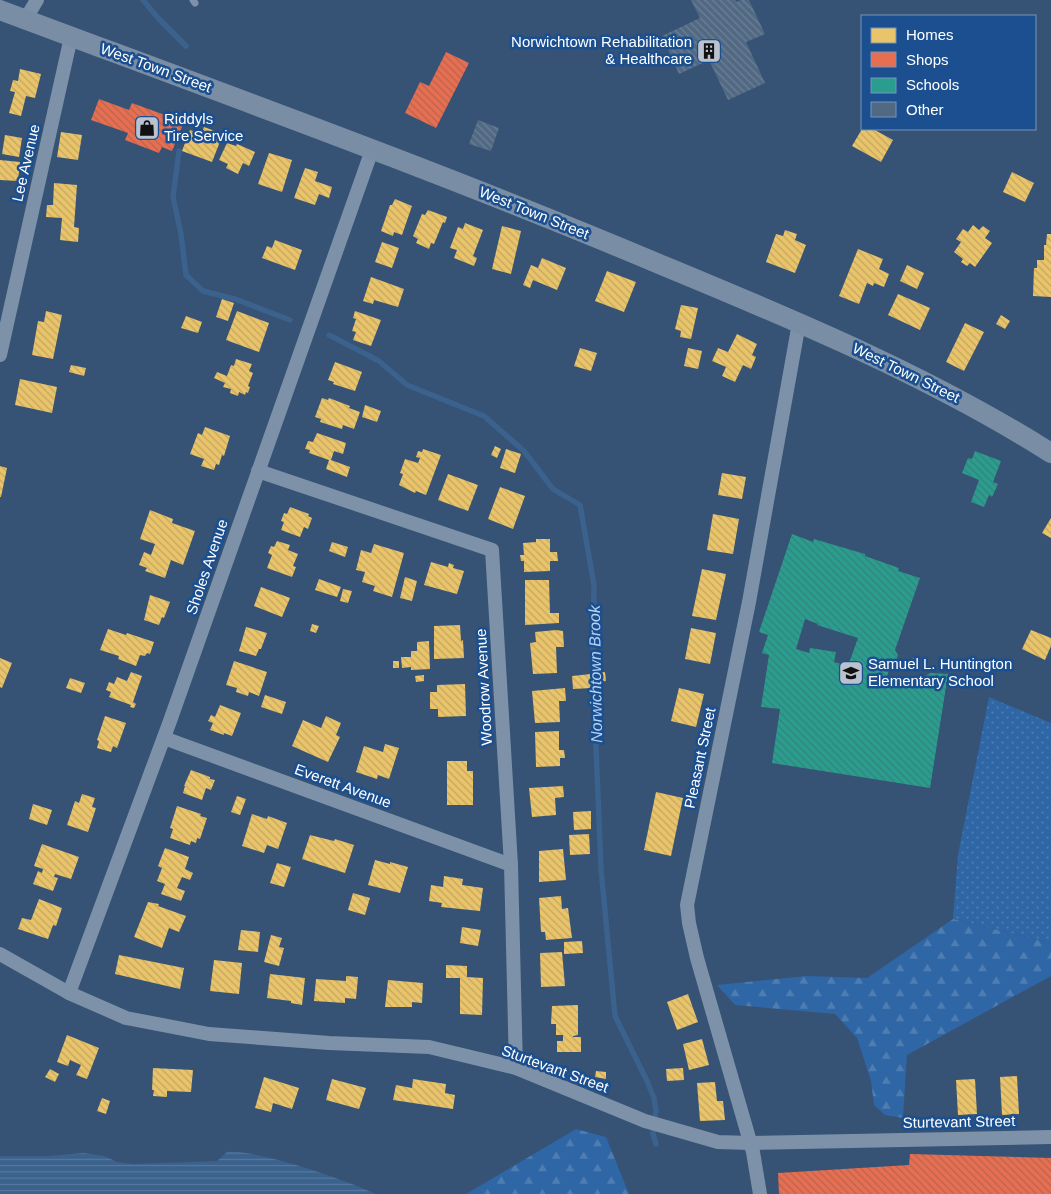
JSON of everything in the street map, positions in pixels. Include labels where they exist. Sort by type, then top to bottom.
[{"type":"main road","name":"West Town Street","points":[[0,10],[372,150],[624,249],[886,362],[921,379],[1051,453]]},
{"type":"street","points":[[25,20],[37,0]]},
{"type":"street","name":"Lee Avenue","points":[[0,355],[71,37]]},
{"type":"street","name":"Sholes Avenue","points":[[69,993],[164,738],[372,150]]},
{"type":"street","name":"Pleasant Street","points":[[760,1194],[750,1143],[697,958],[687,905],[749,602],[799,323]]},
{"type":"street","name":"Woodrow Avenue","points":[[258,470],[492,550],[511,865],[516,1068]]},
{"type":"street","name":"Everett Avenue","points":[[164,738],[511,865]]},
{"type":"street","name":"Sturtevant Street","points":[[0,954],[69,993],[126,1018],[209,1034],[329,1043],[429,1047],[516,1068],[646,1121],[718,1142],[1051,1137]]},
{"type":"path","points":[[908,664],[915,659]]},
{"type":"green space","points":[[989,697],[1051,723],[1051,943],[953,919],[958,855]]},
{"type":"green space","points":[[953,919],[1051,943],[1051,976],[907,1055],[903,1118],[885,1115],[874,1105],[871,1081],[857,1038],[835,1014],[735,1005],[717,985],[806,976],[867,978]]},
{"type":"green space","points":[[576,1129],[606,1137],[629,1194],[466,1194]]},
{"type":"shaded area","points":[[227,1152],[249,1154],[297,1165],[337,1178],[376,1194],[0,1194],[0,1156],[48,1156],[84,1153],[104,1156],[117,1162],[133,1164],[217,1161]]},
{"type":"building: Homes","points":[[20,69],[41,74],[35,98],[26,96],[21,116],[9,113],[15,92],[10,91],[13,80],[18,81]]},
{"type":"building: Homes","points":[[204,127],[223,134],[212,162],[182,151],[190,130],[201,134]]},
{"type":"building: Homes","points":[[861,130],[875,130],[893,140],[881,162],[852,146]]},
{"type":"building: Homes","points":[[61,132],[82,135],[78,160],[57,157]]},
{"type":"building: Homes","points":[[5,135],[22,138],[19,157],[2,154]]},
{"type":"building: Homes","points":[[227,143],[236,146],[237,144],[255,152],[249,166],[243,163],[238,174],[226,168],[228,164],[219,160]]},
{"type":"building: Homes","points":[[269,153],[292,160],[282,192],[258,184]]},
{"type":"building: Homes","points":[[0,160],[20,162],[18,181],[0,180]]},
{"type":"building: Homes","points":[[305,168],[318,172],[315,181],[332,187],[329,198],[319,194],[315,205],[294,198]]},
{"type":"building: Homes","points":[[1012,172],[1034,183],[1025,202],[1003,192]]},
{"type":"building: Homes","points":[[54,183],[77,185],[74,227],[79,228],[78,242],[60,240],[62,218],[46,217],[47,205],[53,205]]},
{"type":"building: Homes","points":[[395,199],[412,206],[402,235],[394,232],[393,236],[381,231],[390,205],[392,205]]},
{"type":"building: Homes","points":[[428,210],[447,217],[434,244],[431,243],[429,249],[416,243],[418,239],[413,236],[422,214],[425,215]]},
{"type":"building: Homes","points":[[465,223],[483,230],[473,256],[477,258],[474,266],[454,258],[457,250],[450,248],[458,227],[463,229]]},
{"type":"building: Homes","points":[[973,225],[979,230],[983,226],[990,231],[985,238],[992,243],[975,267],[970,263],[967,266],[961,262],[963,259],[954,252],[961,242],[956,239],[963,229],[968,232]]},
{"type":"building: Homes","points":[[502,226],[521,231],[511,274],[492,269]]},
{"type":"building: Homes","points":[[785,230],[797,234],[795,240],[806,245],[795,273],[766,262],[776,234],[783,236]]},
{"type":"building: Homes","points":[[1047,234],[1051,234],[1051,297],[1033,296],[1034,268],[1037,268],[1037,260],[1044,260],[1044,245],[1046,245]]},
{"type":"building: Homes","points":[[275,240],[302,250],[295,270],[262,258],[267,246],[272,248]]},
{"type":"building: Homes","points":[[382,242],[399,248],[392,268],[375,262]]},
{"type":"building: Homes","points":[[858,249],[883,259],[879,269],[889,274],[884,287],[874,283],[873,286],[867,283],[859,304],[839,296]]},
{"type":"building: Homes","points":[[542,258],[566,268],[557,290],[533,280],[530,288],[523,285],[531,265],[538,268]]},
{"type":"building: Homes","points":[[907,265],[924,273],[917,289],[900,281]]},
{"type":"building: Homes","points":[[607,271],[636,282],[624,312],[595,301]]},
{"type":"building: Homes","points":[[371,277],[404,289],[398,307],[374,300],[373,304],[363,301]]},
{"type":"building: Homes","points":[[898,294],[930,308],[920,330],[888,315]]},
{"type":"building: Homes","points":[[222,299],[234,303],[228,321],[216,317]]},
{"type":"building: Homes","points":[[681,305],[698,308],[691,339],[680,337],[681,331],[675,329]]},
{"type":"building: Homes","points":[[46,311],[62,315],[53,359],[32,355],[38,321],[44,322]]},
{"type":"building: Homes","points":[[237,311],[269,323],[259,352],[226,340]]},
{"type":"building: Homes","points":[[355,311],[381,320],[371,346],[353,340],[356,332],[352,331],[356,319],[353,318]]},
{"type":"building: Homes","points":[[1001,315],[1010,321],[1005,329],[996,324]]},
{"type":"building: Homes","points":[[186,316],[202,322],[198,333],[181,328]]},
{"type":"building: Homes","points":[[965,323],[984,332],[964,371],[946,362]]},
{"type":"building: Homes","points":[[737,334],[757,344],[752,355],[756,357],[751,369],[743,365],[735,382],[722,376],[726,367],[712,361],[718,348],[728,352]]},
{"type":"building: Homes","points":[[580,348],[597,353],[591,371],[574,366]]},
{"type":"building: Homes","points":[[688,348],[702,351],[698,369],[684,366]]},
{"type":"building: Homes","points":[[236,359],[252,364],[249,371],[253,373],[248,386],[250,387],[245,395],[239,392],[238,396],[230,393],[231,389],[223,387],[225,383],[214,378],[217,372],[227,376],[231,365],[234,366]]},
{"type":"building: Homes","points":[[335,362],[362,372],[355,391],[333,384],[334,382],[328,380]]},
{"type":"building: Homes","points":[[71,365],[86,368],[84,376],[69,372]]},
{"type":"building: Homes","points":[[20,379],[57,387],[52,413],[15,405]]},
{"type":"building: Homes","points":[[322,398],[328,400],[329,398],[360,412],[354,429],[343,425],[342,429],[320,422],[321,419],[315,417]]},
{"type":"building: Homes","points":[[365,405],[381,411],[377,422],[362,417]]},
{"type":"building: Homes","points":[[205,427],[230,436],[224,456],[222,455],[219,465],[216,464],[214,470],[201,466],[204,459],[190,454],[198,433],[202,435]]},
{"type":"building: Homes","points":[[317,433],[346,443],[343,454],[334,451],[331,460],[350,467],[347,477],[326,469],[329,460],[309,453],[310,450],[305,449],[308,441],[313,442]]},
{"type":"building: Homes","points":[[495,446],[501,449],[497,458],[491,455]]},
{"type":"building: Homes","points":[[423,449],[441,455],[426,495],[416,491],[415,493],[399,485],[403,474],[400,473],[405,459],[418,463],[420,458],[416,457],[418,451],[422,452]]},
{"type":"building: Homes","points":[[506,449],[521,454],[515,473],[500,468]]},
{"type":"building: Homes","points":[[0,466],[7,468],[1,497],[0,497]]},
{"type":"building: Homes","points":[[722,473],[746,477],[742,499],[718,495]]},
{"type":"building: Homes","points":[[448,474],[478,485],[468,511],[438,500]]},
{"type":"building: Homes","points":[[500,487],[525,496],[513,529],[488,519]]},
{"type":"building: Homes","points":[[290,507],[309,514],[308,516],[312,518],[308,529],[304,527],[300,537],[281,530],[284,522],[281,521],[284,513],[287,514]]},
{"type":"building: Homes","points":[[150,510],[173,519],[172,523],[195,531],[183,565],[171,560],[165,578],[145,571],[147,568],[139,565],[144,552],[151,555],[155,544],[140,539]]},
{"type":"building: Homes","points":[[713,514],[739,519],[733,554],[707,550]]},
{"type":"building: Homes","points":[[1051,518],[1051,538],[1042,533]]},
{"type":"building: Homes","points":[[536,539],[550,539],[550,552],[557,552],[558,561],[550,561],[550,571],[524,572],[524,561],[521,561],[520,555],[524,555],[523,543],[536,542]]},
{"type":"building: Homes","points":[[277,541],[290,545],[288,550],[298,554],[293,566],[296,567],[292,577],[267,568],[272,555],[268,553],[271,546],[274,547]]},
{"type":"building: Homes","points":[[332,542],[348,547],[345,557],[329,551]]},
{"type":"building: Homes","points":[[374,544],[404,553],[392,597],[373,591],[375,586],[362,582],[365,572],[356,570],[361,550],[371,553]]},
{"type":"building: Homes","points":[[431,562],[448,567],[449,563],[454,565],[453,568],[464,571],[457,594],[424,585]]},
{"type":"building: Homes","points":[[702,569],[726,574],[716,620],[692,616]]},
{"type":"building: Homes","points":[[405,577],[417,581],[412,601],[400,598]]},
{"type":"building: Homes","points":[[319,579],[341,587],[337,597],[315,590]]},
{"type":"building: Homes","points":[[525,580],[549,580],[550,613],[559,613],[559,623],[525,625]]},
{"type":"building: Homes","points":[[261,587],[290,598],[282,617],[254,606]]},
{"type":"building: Homes","points":[[343,589],[352,591],[348,603],[340,601]]},
{"type":"building: Homes","points":[[150,595],[170,602],[159,625],[144,620]]},
{"type":"building: Homes","points":[[312,624],[319,626],[316,633],[310,631]]},
{"type":"building: Homes","points":[[460,625],[464,658],[434,659],[434,626]]},
{"type":"building: Homes","points":[[246,627],[267,633],[256,656],[239,651]]},
{"type":"building: Homes","points":[[691,628],[716,633],[710,664],[685,659]]},
{"type":"building: Homes","points":[[108,629],[154,642],[150,654],[140,655],[136,666],[118,659],[119,656],[100,650]]},
{"type":"building: Homes","points":[[1031,630],[1051,638],[1051,646],[1045,660],[1022,649]]},
{"type":"building: Homes","points":[[563,631],[564,647],[556,647],[557,673],[533,674],[530,643],[536,642],[535,632]]},
{"type":"building: Homes","points":[[429,641],[430,669],[411,670],[411,667],[402,668],[401,657],[411,657],[411,651],[417,651],[417,642]]},
{"type":"building: Homes","points":[[0,658],[12,663],[2,688],[0,687]]},
{"type":"building: Homes","points":[[234,661],[267,672],[259,696],[249,692],[248,696],[236,692],[237,688],[226,685]]},
{"type":"building: Homes","points":[[393,661],[399,661],[399,668],[393,668]]},
{"type":"building: Homes","points":[[131,672],[142,676],[133,702],[136,704],[134,708],[130,707],[131,705],[109,697],[111,692],[106,690],[109,682],[114,684],[117,677],[127,681]]},
{"type":"building: Homes","points":[[605,672],[606,681],[598,682],[597,673]]},
{"type":"building: Homes","points":[[591,674],[592,688],[573,689],[572,676]]},
{"type":"building: Homes","points":[[424,675],[424,681],[416,682],[415,676]]},
{"type":"building: Homes","points":[[70,678],[85,683],[81,693],[66,688]]},
{"type":"building: Homes","points":[[465,684],[466,716],[438,717],[438,709],[430,709],[430,692],[437,692],[437,685]]},
{"type":"building: Homes","points":[[565,688],[566,701],[559,701],[560,722],[535,723],[532,691]]},
{"type":"building: Homes","points":[[679,688],[704,694],[696,727],[671,721]]},
{"type":"building: Homes","points":[[265,695],[286,702],[282,714],[261,707]]},
{"type":"building: Homes","points":[[220,705],[241,713],[232,736],[210,730],[213,723],[208,721],[211,715],[215,717]]},
{"type":"building: Homes","points":[[105,716],[126,723],[117,748],[113,746],[111,752],[97,748],[99,741],[97,740]]},
{"type":"building: Homes","points":[[326,716],[341,723],[336,735],[340,737],[328,762],[292,746],[303,720],[321,728]]},
{"type":"building: Homes","points":[[559,731],[559,750],[564,750],[565,758],[560,758],[560,766],[536,767],[535,732]]},
{"type":"building: Homes","points":[[385,744],[399,748],[389,779],[378,775],[377,779],[356,772],[364,746],[383,752]]},
{"type":"building: Homes","points":[[447,761],[467,761],[467,771],[473,771],[473,805],[447,805]]},
{"type":"building: Homes","points":[[191,770],[215,780],[211,790],[206,788],[202,800],[183,793]]},
{"type":"building: Homes","points":[[563,786],[564,797],[555,798],[556,815],[532,817],[529,788]]},
{"type":"building: Homes","points":[[656,792],[683,798],[671,856],[644,850]]},
{"type":"building: Homes","points":[[82,794],[95,798],[92,807],[96,808],[88,832],[67,825],[75,801],[79,803]]},
{"type":"building: Homes","points":[[237,796],[246,799],[240,815],[231,812]]},
{"type":"building: Homes","points":[[33,804],[52,810],[47,825],[29,819]]},
{"type":"building: Homes","points":[[177,806],[207,818],[200,839],[197,838],[196,843],[191,841],[190,845],[170,838],[173,829],[170,828]]},
{"type":"building: Homes","points":[[591,811],[591,829],[574,830],[573,812]]},
{"type":"building: Homes","points":[[252,814],[267,819],[268,816],[287,823],[278,849],[267,845],[264,853],[242,846]]},
{"type":"building: Homes","points":[[589,834],[590,854],[570,855],[569,835]]},
{"type":"building: Homes","points":[[310,835],[334,841],[335,839],[354,845],[345,873],[302,859]]},
{"type":"building: Homes","points":[[42,844],[79,857],[71,879],[55,874],[54,877],[58,878],[53,891],[33,884],[38,871],[42,873],[43,869],[34,866]]},
{"type":"building: Homes","points":[[165,848],[189,857],[185,869],[193,873],[190,880],[182,877],[177,888],[185,891],[181,901],[161,894],[165,884],[157,881],[162,868],[158,866]]},
{"type":"building: Homes","points":[[563,849],[566,880],[539,882],[539,851]]},
{"type":"building: Homes","points":[[375,860],[408,867],[400,893],[368,885]]},
{"type":"building: Homes","points":[[277,863],[291,867],[284,887],[270,883]]},
{"type":"building: Homes","points":[[444,876],[463,879],[462,885],[483,888],[480,911],[441,907],[442,903],[429,901],[431,885],[443,887]]},
{"type":"building: Homes","points":[[353,893],[370,898],[365,915],[348,910]]},
{"type":"building: Homes","points":[[561,896],[562,909],[568,908],[572,938],[546,940],[545,932],[541,932],[539,898]]},
{"type":"building: Homes","points":[[39,899],[62,908],[56,926],[53,925],[48,939],[18,929],[22,918],[31,920]]},
{"type":"building: Homes","points":[[148,902],[159,904],[158,906],[186,916],[179,932],[169,928],[162,948],[134,937]]},
{"type":"building: Homes","points":[[462,927],[481,930],[478,946],[460,943]]},
{"type":"building: Homes","points":[[241,930],[260,932],[258,952],[238,950]]},
{"type":"building: Homes","points":[[271,935],[282,938],[279,947],[284,948],[279,966],[264,962]]},
{"type":"building: Homes","points":[[582,941],[583,953],[564,954],[564,942]]},
{"type":"building: Homes","points":[[562,952],[565,986],[541,987],[540,953]]},
{"type":"building: Homes","points":[[119,955],[184,968],[180,989],[115,974]]},
{"type":"building: Homes","points":[[214,960],[242,963],[239,994],[210,991]]},
{"type":"building: Homes","points":[[446,965],[467,966],[467,977],[483,978],[482,1015],[460,1014],[460,978],[446,978]]},
{"type":"building: Homes","points":[[270,974],[305,978],[302,1005],[291,1003],[291,1001],[267,998]]},
{"type":"building: Homes","points":[[346,976],[358,977],[356,999],[345,998],[345,1003],[314,1001],[316,979],[346,981]]},
{"type":"building: Homes","points":[[388,980],[423,983],[422,1003],[412,1002],[412,1007],[385,1007]]},
{"type":"building: Homes","points":[[688,994],[698,1022],[677,1030],[667,1002]]},
{"type":"building: Homes","points":[[578,1005],[578,1035],[573,1037],[581,1037],[581,1052],[557,1052],[557,1041],[563,1041],[563,1035],[556,1035],[556,1024],[551,1024],[552,1006]]},
{"type":"building: Homes","points":[[67,1035],[99,1048],[87,1079],[76,1075],[81,1065],[70,1060],[68,1066],[57,1062]]},
{"type":"building: Homes","points":[[702,1039],[709,1065],[689,1070],[683,1044]]},
{"type":"building: Homes","points":[[153,1068],[193,1070],[191,1092],[167,1091],[167,1097],[153,1096]]},
{"type":"building: Homes","points":[[683,1068],[684,1080],[667,1081],[666,1069]]},
{"type":"building: Homes","points":[[50,1069],[59,1074],[55,1082],[45,1077]]},
{"type":"building: Homes","points":[[596,1071],[606,1072],[606,1079],[595,1077]]},
{"type":"building: Homes","points":[[1017,1076],[1019,1114],[1002,1115],[1000,1077]]},
{"type":"building: Homes","points":[[264,1077],[299,1088],[292,1109],[273,1103],[271,1112],[255,1108]]},
{"type":"building: Homes","points":[[332,1079],[366,1088],[359,1109],[326,1100]]},
{"type":"building: Homes","points":[[413,1079],[446,1084],[445,1093],[455,1095],[453,1109],[393,1100],[396,1085],[412,1088]]},
{"type":"building: Homes","points":[[975,1079],[977,1114],[958,1115],[956,1080]]},
{"type":"building: Homes","points":[[715,1082],[717,1101],[723,1101],[725,1120],[700,1121],[697,1083]]},
{"type":"building: Homes","points":[[102,1098],[110,1101],[106,1114],[97,1111]]},
{"type":"building: Shops","points":[[446,52],[469,63],[436,128],[405,113],[420,82],[429,86]]},
{"type":"building: Shops","name":"Riddyls Tire Service","points":[[99,99],[129,110],[132,103],[184,122],[172,151],[162,147],[159,153],[125,140],[128,133],[91,120]]},
{"type":"building: Shops","points":[[910,1154],[1051,1158],[1051,1194],[779,1194],[778,1173],[909,1165]]},
{"type":"building: Schools","points":[[975,451],[1001,461],[993,482],[998,484],[992,497],[989,495],[984,507],[971,502],[979,480],[962,473],[968,458],[972,459]]},
{"type":"building: Schools","points":[[792,534],[813,542],[814,539],[865,554],[865,556],[899,568],[898,571],[920,578],[895,650],[898,655],[894,668],[889,670],[887,676],[917,686],[922,678],[930,673],[948,674],[930,788],[772,763],[780,709],[761,707],[769,655],[762,653],[768,635],[759,632]],"holes":[[[805,619],[858,638],[848,666],[834,662],[836,652],[810,648],[809,653],[796,649]]]},
{"type":"building: Other","name":"Norwichtown Rehabilitation & Healthcare","points":[[691,0],[735,0],[736,2],[749,0],[765,34],[746,42],[765,83],[728,100],[709,60],[679,74],[662,36],[700,18]]},
{"type":"building: Other","points":[[478,120],[499,128],[491,151],[469,144]]},
{"type":"waterway","name":"Norwichtown Brook","points":[[143,0],[186,46]]},
{"type":"waterway","name":"Norwichtown Brook","points":[[179,151],[173,197],[181,234],[186,275],[203,291],[235,299],[290,320]]},
{"type":"waterway","name":"Norwichtown Brook","points":[[329,335],[379,361],[407,385],[484,416],[524,451],[553,489],[580,505],[594,585],[593,673],[601,869],[615,1016],[654,1098],[656,1111],[653,1134],[656,1144]]},
{"type":"place","name":"Norwichtown Rehabilitation & Healthcare","points":[[709,51]]},
{"type":"place","name":"Riddyls Tire Service","points":[[147,128]]},
{"type":"place","name":"Samuel L. Huntington Elementary School","points":[[851,673]]}]
